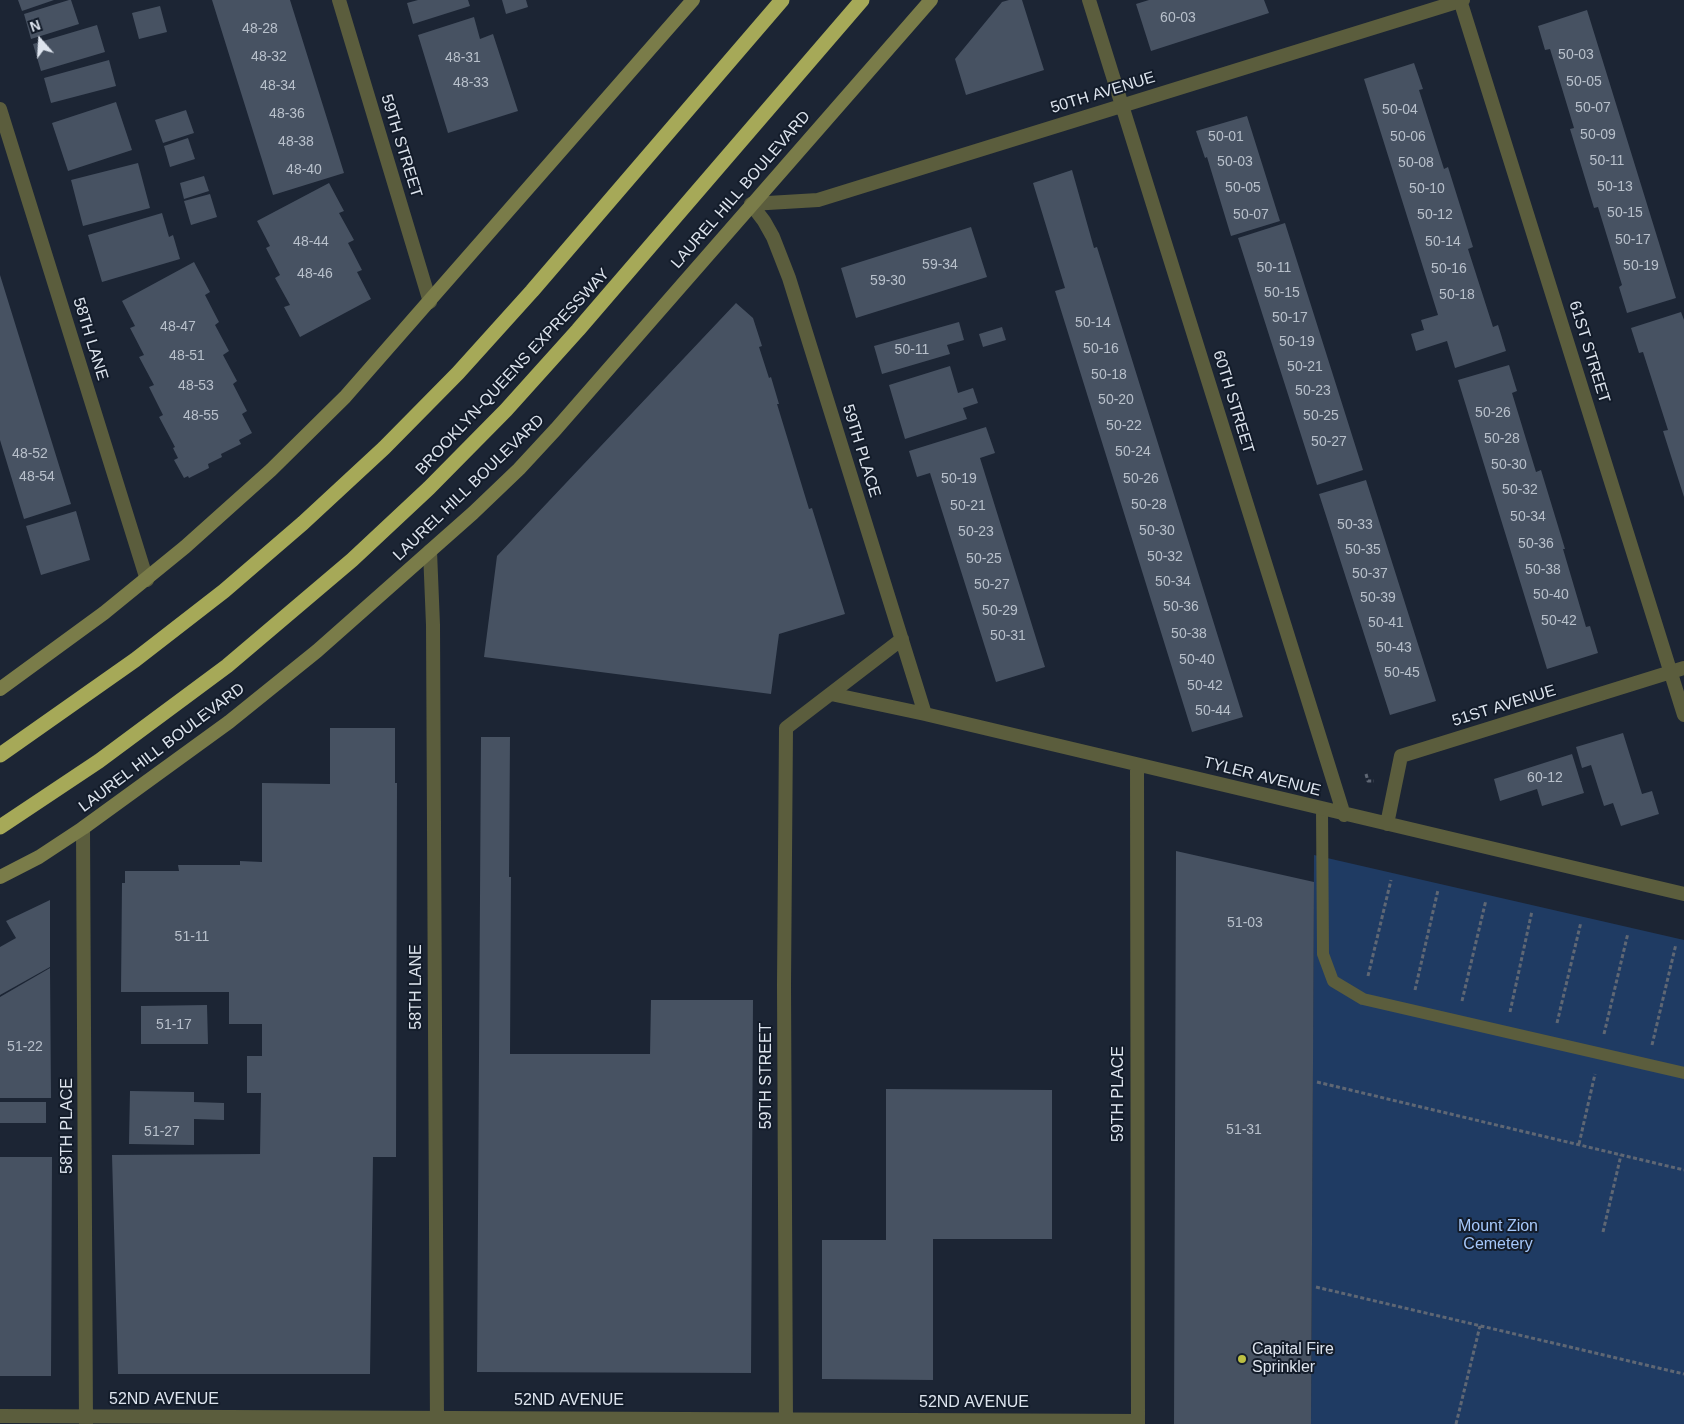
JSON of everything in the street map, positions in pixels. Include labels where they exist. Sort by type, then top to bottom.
[{"type":"highway","points":[[0,755],[135,660],[224,591],[310,517],[384,448],[458,372],[532,291],[782,0]]},
{"type":"highway","name":"BROOKLYN-QUEENS EXPRESSWAY","points":[[0,826],[98,761],[227,666],[352,560],[429,488],[506,410],[578,330],[862,0]]},
{"type":"main road","points":[[0,689],[147,580],[225,512],[306,436],[345,397],[430,302],[693,0]]},
{"type":"main road","name":"LAUREL HILL BOULEVARD","points":[[0,877],[39,857],[82,828],[229,722],[317,651],[506,481],[556,429],[931,0]]},
{"type":"street","name":"59TH STREET","points":[[339,0],[430,302]]},
{"type":"street","name":"60TH STREET","points":[[1089,0],[1344,814]]},
{"type":"street","name":"50TH AVENUE","points":[[751,204],[818,200],[1461,0]]},
{"type":"street","name":"61ST STREET","points":[[1461,0],[1677,670],[1684,715]]},
{"type":"street","name":"58TH LANE","points":[[0,109],[147,580]]},
{"type":"street","name":"59TH PLACE","points":[[751,204],[773,237],[789,278],[925,714]]},
{"type":"street","name":"58TH LANE","points":[[430,551],[433,635],[437,1421]]},
{"type":"street","points":[[831,694],[902,639]]},
{"type":"street","name":"51ST AVENUE","points":[[1387,824],[1401,756],[1677,670]]},
{"type":"street","name":"59TH STREET","points":[[786,1422],[784,995],[786,728],[831,694]]},
{"type":"street","name":"TYLER AVENUE","points":[[831,694],[925,714],[1684,894]]},
{"type":"street","name":"59TH PLACE","points":[[1137,765],[1138,1422]]},
{"type":"street","name":"58TH PLACE","points":[[82,828],[86,1420]]},
{"type":"street","name":"52ND AVENUE","points":[[0,1416],[86,1420],[1138,1422]]},
{"type":"lane","points":[[1322,809],[1323,954],[1333,981],[1363,999],[1684,1073]]},
{"type":"path","points":[[1366,774],[1368,781],[1377,782]]},
{"type":"path","points":[[1363,999],[1391,880]]},
{"type":"path","points":[[1410,1010],[1438,890]]},
{"type":"path","points":[[1457,1021],[1486,900]]},
{"type":"path","points":[[1506,1032],[1532,911]]},
{"type":"path","points":[[1553,1043],[1581,922]]},
{"type":"path","points":[[1648,1065],[1676,944]]},
{"type":"path","points":[[1317,1082],[1684,1170]]},
{"type":"path","points":[[1603,1232],[1622,1155]]},
{"type":"path","points":[[1316,1287],[1684,1374]]},
{"type":"path","points":[[1456,1424],[1480,1326]]},
{"type":"green space","name":"Mount Zion Cemetery","points":[[1314,855],[1684,940],[1684,1424],[1311,1424]]},
{"type":"building","points":[[18,0],[54,0],[22,11]]},
{"type":"building","points":[[71,0],[79,24],[31,39],[24,14]]},
{"type":"building","points":[[212,0],[290,0],[344,173],[273,195]]},
{"type":"building","points":[[418,0],[468,0],[470,6],[413,24],[407,3]]},
{"type":"building","points":[[502,0],[526,0],[528,7],[506,14]]},
{"type":"building","points":[[1022,0],[1044,70],[966,95],[955,59],[1002,2]]},
{"type":"building","points":[[1149,0],[1264,0],[1269,13],[1151,51],[1136,4]]},
{"type":"building","points":[[160,6],[167,32],[139,39],[132,13]]},
{"type":"building","points":[[1587,10],[1676,298],[1627,313],[1619,287],[1622,285],[1598,207],[1594,208],[1570,129],[1574,128],[1550,49],[1545,50],[1538,26]]},
{"type":"building","points":[[474,17],[480,39],[493,34],[518,111],[448,133],[418,35]]},
{"type":"building","points":[[97,25],[105,52],[41,71],[33,44]]},
{"type":"building","points":[[109,60],[116,86],[51,103],[44,78]]},
{"type":"building","points":[[1414,63],[1423,89],[1419,90],[1444,169],[1448,167],[1473,247],[1468,249],[1493,327],[1498,325],[1506,351],[1455,368],[1447,341],[1416,351],[1411,334],[1424,330],[1421,320],[1438,315],[1364,79]]},
{"type":"building","points":[[116,102],[132,150],[68,171],[52,123]]},
{"type":"building","points":[[186,110],[194,133],[163,143],[155,120]]},
{"type":"building","points":[[1247,116],[1280,221],[1231,236],[1207,157],[1205,158],[1196,131]]},
{"type":"building","points":[[188,138],[195,159],[170,167],[164,146]]},
{"type":"building","points":[[138,163],[150,208],[83,226],[71,180]]},
{"type":"building","points":[[1072,170],[1094,248],[1097,247],[1243,717],[1192,732],[1055,291],[1065,288],[1033,183]]},
{"type":"building","points":[[204,176],[209,191],[184,199],[180,183]]},
{"type":"building","points":[[329,183],[344,211],[339,213],[354,240],[348,243],[362,270],[357,272],[371,299],[300,337],[284,307],[290,305],[275,278],[280,275],[266,248],[270,246],[257,221]]},
{"type":"building","points":[[210,194],[217,217],[191,225],[184,201]]},
{"type":"building","points":[[162,213],[169,237],[173,235],[180,259],[102,282],[88,235]]},
{"type":"building","points":[[1285,223],[1363,470],[1317,485],[1238,238]]},
{"type":"building","points":[[971,227],[987,277],[856,318],[841,268]]},
{"type":"building","points":[[194,262],[210,292],[205,295],[219,322],[215,325],[229,351],[223,355],[237,381],[233,384],[247,411],[242,414],[252,433],[239,440],[241,444],[221,454],[222,457],[208,464],[209,468],[189,478],[188,476],[184,478],[174,460],[178,458],[173,448],[175,447],[159,417],[163,415],[149,387],[154,385],[139,357],[144,355],[130,328],[135,326],[122,301]]},
{"type":"building","points":[[0,275],[71,504],[24,519],[0,440]]},
{"type":"building","points":[[736,303],[753,318],[762,346],[759,347],[769,378],[771,377],[779,404],[777,404],[809,509],[812,508],[845,614],[779,634],[771,694],[484,657],[497,556]]},
{"type":"building","points":[[1681,312],[1684,320],[1684,497],[1663,431],[1668,430],[1643,352],[1639,353],[1631,328]]},
{"type":"building","points":[[959,322],[964,340],[947,345],[950,354],[882,374],[874,346]]},
{"type":"building","points":[[1002,327],[1006,340],[983,347],[979,334]]},
{"type":"building","points":[[1509,365],[1517,391],[1512,393],[1536,472],[1541,470],[1586,627],[1590,626],[1598,653],[1547,669],[1458,380]]},
{"type":"building","points":[[950,366],[958,393],[973,388],[978,403],[963,408],[967,419],[905,439],[889,385]]},
{"type":"building","points":[[986,427],[995,453],[980,458],[1045,667],[996,682],[930,473],[917,477],[909,451]]},
{"type":"building","points":[[1366,480],[1436,701],[1390,715],[1319,494]]},
{"type":"building","points":[[76,511],[90,560],[41,575],[26,526]]},
{"type":"building","points":[[330,728],[395,728],[395,783],[397,783],[396,1157],[373,1157],[370,1374],[118,1374],[112,1155],[260,1154],[261,1093],[247,1093],[247,1056],[262,1056],[262,1024],[229,1024],[229,992],[121,992],[122,883],[125,883],[125,871],[179,871],[178,865],[240,865],[240,861],[262,862],[262,783],[330,784]]},
{"type":"building","points":[[1623,733],[1642,794],[1652,791],[1659,814],[1621,826],[1613,803],[1604,806],[1591,765],[1582,768],[1576,747]]},
{"type":"building","points":[[481,737],[510,737],[510,1054],[650,1054],[651,1000],[753,1000],[751,1373],[477,1372]]},
{"type":"building","points":[[1572,754],[1584,793],[1542,806],[1537,789],[1500,801],[1494,779]]},
{"type":"building","points":[[1176,851],[1314,882],[1311,1424],[1174,1424]]},
{"type":"building","points":[[50,900],[50,967],[0,995],[0,947],[16,938],[6,921]]},
{"type":"building","points":[[50,968],[51,1098],[0,1098],[0,997]]},
{"type":"building","points":[[207,1005],[208,1044],[141,1044],[141,1006]]},
{"type":"building","points":[[886,1089],[1052,1090],[1052,1239],[933,1239],[933,1380],[822,1379],[822,1240],[886,1240]]},
{"type":"building","points":[[130,1091],[194,1092],[194,1102],[224,1103],[224,1120],[194,1119],[194,1145],[129,1144]]},
{"type":"building","points":[[0,1102],[46,1102],[46,1123],[0,1123]]},
{"type":"building","points":[[0,1157],[52,1157],[51,1376],[0,1376]]},
{"type":"place","name":"Capital Fire Sprinkler","points":[[1242,1359]]}]
